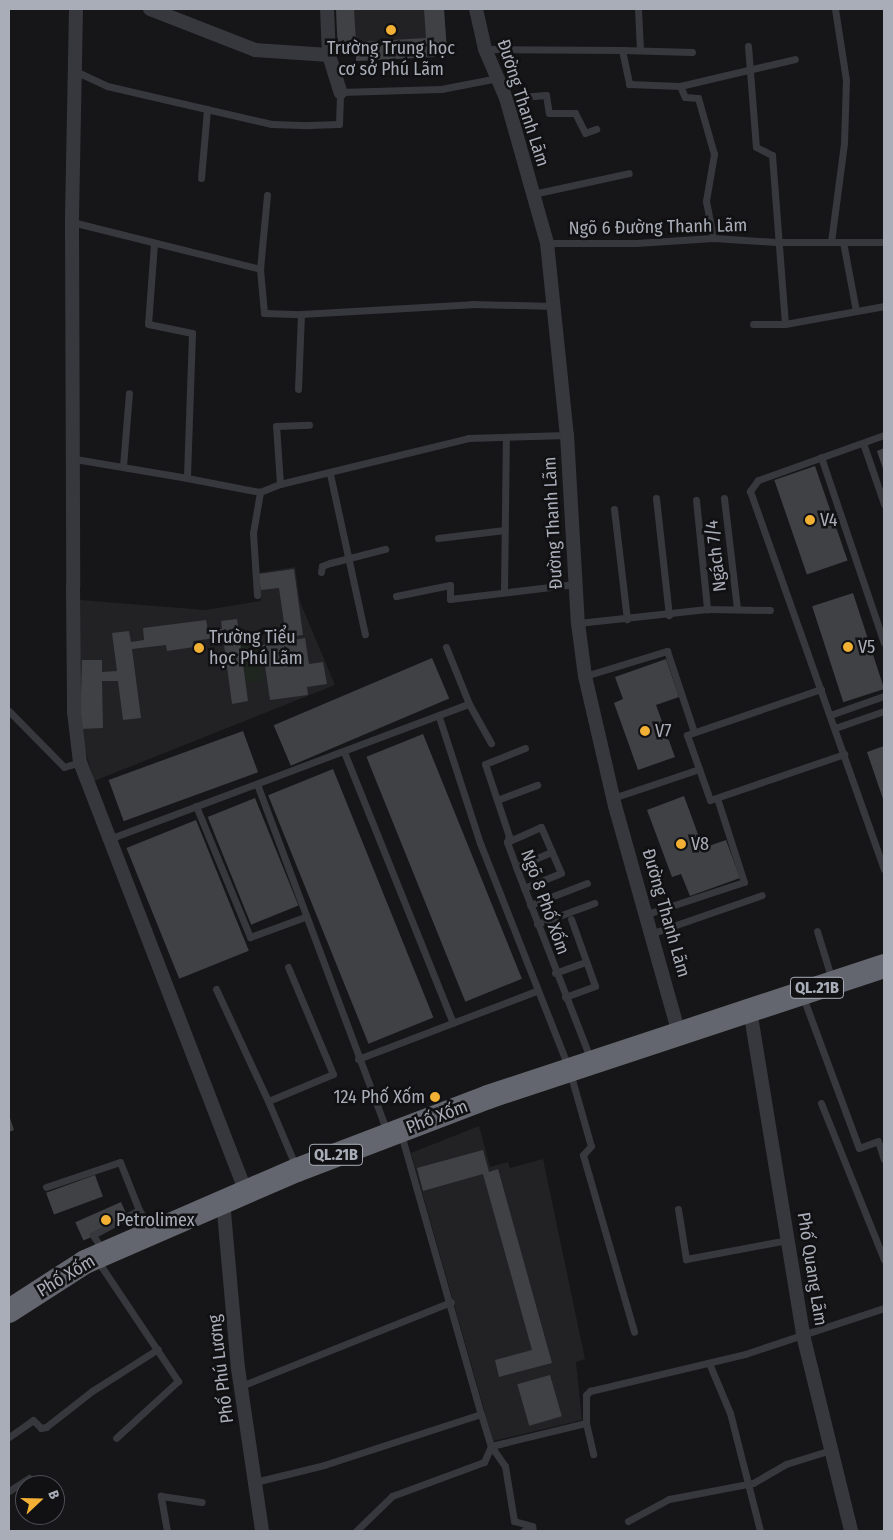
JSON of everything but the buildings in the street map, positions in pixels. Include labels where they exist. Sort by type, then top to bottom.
[{"type":"highway","name":"Phố Xốm","points":[[9,1311],[100,1256],[297,1170],[569,1069],[884,966]]},
{"type":"street","points":[[76,9],[72,222],[75,459],[74,712],[83,760],[108,839],[246,1192]]},
{"type":"street","points":[[150,9],[255,50],[329,55]]},
{"type":"street","points":[[327,9],[329,55],[340,92]]},
{"type":"street","name":"Đường Thanh Lãm","points":[[476,9],[485,49],[506,98],[547,243],[567,434],[575,584],[585,676],[613,798],[653,933],[679,1034]]},
{"type":"street","name":"Phố Quang Lãm","points":[[750,1010],[803,1335],[851,1531]]},
{"type":"street","name":"Phố Phú Lương","points":[[223,1202],[241,1386],[262,1531]]},
{"type":"lane","points":[[638,9],[640,50]]},
{"type":"lane","points":[[831,242],[844,143],[846,88],[835,9]]},
{"type":"lane","points":[[748,46],[756,147],[772,156],[776,242],[785,324]]},
{"type":"lane","points":[[485,49],[692,52]]},
{"type":"lane","points":[[622,50],[629,84],[680,86],[795,59]]},
{"type":"lane","points":[[76,71],[107,86],[272,124],[340,124],[340,92],[441,89],[498,78]]},
{"type":"lane","points":[[680,86],[685,97],[698,98],[714,154],[706,201],[712,238]]},
{"type":"lane","points":[[506,98],[546,95],[549,113],[575,114],[585,132],[596,130]]},
{"type":"lane","points":[[201,178],[207,109]]},
{"type":"lane","points":[[533,194],[629,173]]},
{"type":"lane","points":[[267,195],[260,269],[264,313],[301,314],[472,304],[555,306]]},
{"type":"lane","points":[[72,222],[260,269]]},
{"type":"lane","name":"Ngõ 6 Đường Thanh Lãm","points":[[547,243],[636,243],[712,238],[776,242],[884,242]]},
{"type":"lane","points":[[843,242],[856,311]]},
{"type":"lane","points":[[154,243],[148,324],[192,333],[187,478]]},
{"type":"lane","points":[[752,324],[785,324],[884,306]]},
{"type":"lane","points":[[298,389],[301,314]]},
{"type":"lane","points":[[123,466],[129,393]]},
{"type":"lane","points":[[280,484],[276,426],[309,425]]},
{"type":"lane","points":[[75,459],[123,466],[260,492],[280,484],[330,474],[468,438],[567,434]]},
{"type":"lane","points":[[884,435],[758,480],[750,491],[884,869]]},
{"type":"lane","points":[[504,592],[506,437]]},
{"type":"lane","points":[[863,443],[884,504]]},
{"type":"lane","points":[[821,457],[884,643]]},
{"type":"lane","points":[[330,474],[364,634]]},
{"type":"lane","points":[[257,595],[252,533],[260,492]]},
{"type":"lane","points":[[656,498],[669,615]]},
{"type":"lane","name":"Ngách 7/4","points":[[724,498],[737,609]]},
{"type":"lane","points":[[696,500],[708,609]]},
{"type":"lane","points":[[614,509],[627,619]]},
{"type":"lane","points":[[438,538],[505,530]]},
{"type":"lane","points":[[321,572],[322,566],[348,557],[385,549]]},
{"type":"lane","points":[[396,596],[450,585],[450,599],[575,584]]},
{"type":"lane","points":[[578,623],[669,615],[708,609],[770,610]]},
{"type":"lane","points":[[446,647],[469,704],[491,743]]},
{"type":"lane","points":[[585,676],[667,651],[694,732]]},
{"type":"lane","points":[[821,689],[687,735],[710,800],[844,754]]},
{"type":"lane","points":[[830,715],[884,696]]},
{"type":"lane","points":[[108,839],[469,704]]},
{"type":"lane","points":[[9,711],[64,767],[83,760]]},
{"type":"lane","points":[[835,728],[884,711]]},
{"type":"lane","points":[[439,716],[480,843],[536,991],[569,1069],[592,1146],[584,1155],[634,1332]]},
{"type":"lane","name":"Ngõ 8 Phố Xốm","points":[[525,748],[484,764],[509,836],[507,842],[516,867],[555,973],[592,1062]]},
{"type":"lane","points":[[344,752],[453,1023]]},
{"type":"lane","points":[[613,798],[700,769]]},
{"type":"lane","points":[[256,784],[358,1059],[394,1133],[451,1302],[491,1446],[505,1466],[514,1522],[532,1529]]},
{"type":"lane","points":[[497,800],[537,785]]},
{"type":"lane","points":[[647,914],[744,882],[717,798]]},
{"type":"lane","points":[[196,806],[250,937],[305,917]]},
{"type":"lane","points":[[507,842],[541,827],[561,873],[524,888]]},
{"type":"lane","points":[[516,867],[552,852]]},
{"type":"lane","points":[[530,905],[587,883]]},
{"type":"lane","points":[[653,933],[762,895]]},
{"type":"lane","points":[[537,924],[594,903]]},
{"type":"lane","points":[[565,997],[595,986],[571,920]]},
{"type":"lane","points":[[817,931],[833,983]]},
{"type":"lane","points":[[555,973],[586,962]]},
{"type":"lane","points":[[268,1102],[333,1074],[288,967]]},
{"type":"lane","points":[[216,989],[297,1170]]},
{"type":"lane","points":[[358,1059],[536,991]]},
{"type":"lane","points":[[802,993],[859,1148],[878,1141],[884,1159]]},
{"type":"lane","points":[[821,1103],[884,1260]]},
{"type":"lane","points":[[46,1187],[120,1162],[139,1210],[153,1232]]},
{"type":"lane","points":[[678,1208],[686,1259],[788,1240]]},
{"type":"lane","points":[[116,1438],[178,1381],[100,1256],[93,1235],[139,1210]]},
{"type":"lane","points":[[241,1386],[451,1302]]},
{"type":"lane","points":[[593,1454],[586,1423],[586,1396],[590,1391],[708,1363],[803,1335],[884,1308]]},
{"type":"lane","points":[[9,1437],[33,1420],[41,1428],[46,1427],[92,1391],[158,1349]]},
{"type":"lane","points":[[708,1363],[730,1412],[746,1484],[760,1531]]},
{"type":"lane","points":[[255,1482],[324,1465],[481,1414]]},
{"type":"lane","points":[[491,1446],[586,1423]]},
{"type":"lane","points":[[356,1531],[392,1496],[484,1462],[491,1446]]},
{"type":"lane","points":[[628,1521],[669,1498],[746,1484],[786,1464],[831,1450]]},
{"type":"lane","points":[[167,1531],[161,1496],[202,1502]]},
{"type":"lane","points":[[524,1531],[532,1529]]},
{"type":"shaded area","name":"Trường Trung học cơ sở Phú Lãm","points":[[336,9],[444,9],[447,51],[435,52],[435,57],[356,61],[356,53],[338,54]]},
{"type":"shaded area","name":"Trường Tiểu học Phú Lãm","points":[[295,567],[300,602],[335,685],[94,781],[79,728],[80,600],[205,610],[261,601],[257,573]]},
{"type":"shaded area","points":[[258,641],[264,681],[246,683],[240,644]]},
{"type":"shaded area","points":[[479,1126],[490,1167],[508,1162],[510,1168],[543,1159],[585,1359],[576,1362],[582,1420],[493,1441],[411,1153]]},
{"type":"place","name":"Trường Trung học cơ sở Phú Lãm","points":[[391,30]]},
{"type":"place","name":"V4","points":[[810,520]]},
{"type":"place","name":"V5","points":[[848,647]]},
{"type":"place","name":"Trường Tiểu học Phú Lãm","points":[[199,648]]},
{"type":"place","name":"V7","points":[[645,731]]},
{"type":"place","name":"V8","points":[[681,844]]},
{"type":"place","name":"124 Phố Xốm","points":[[435,1097]]},
{"type":"place","name":"Petrolimex","points":[[106,1220]]}]
